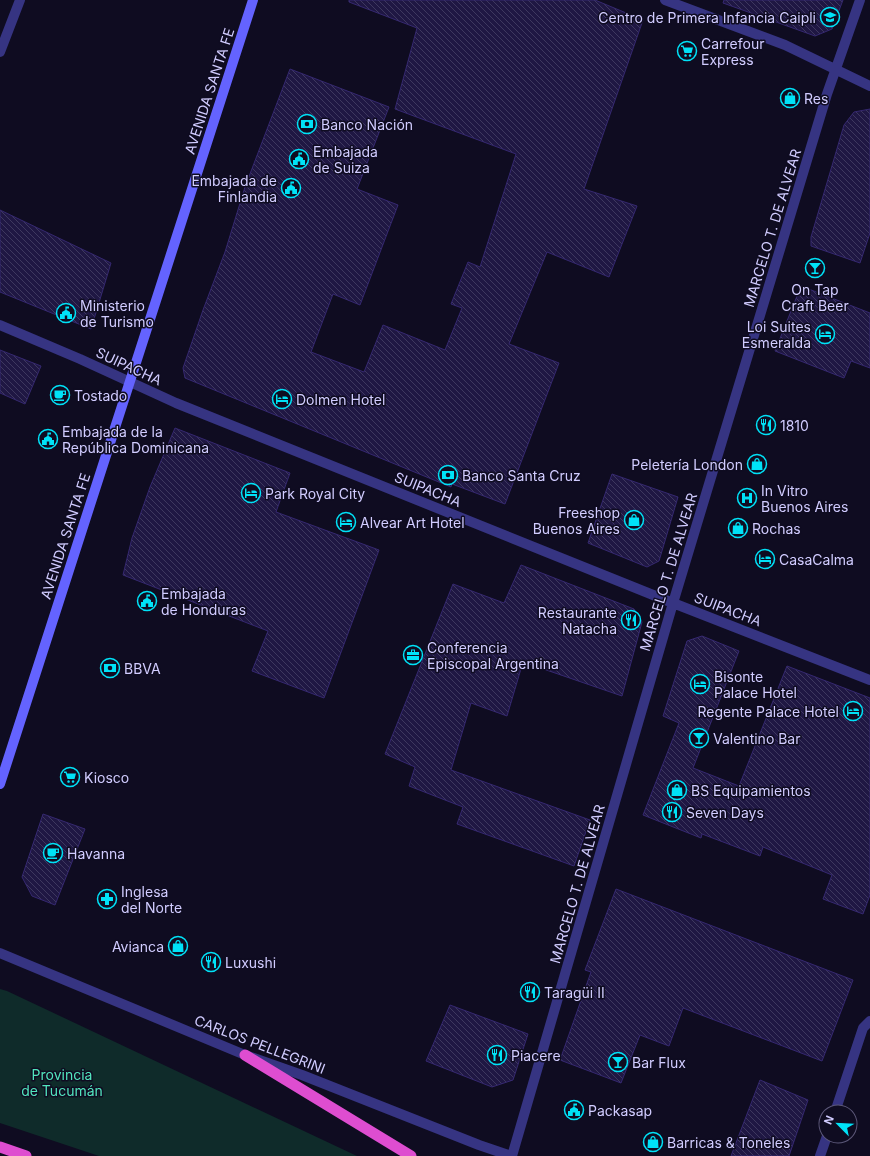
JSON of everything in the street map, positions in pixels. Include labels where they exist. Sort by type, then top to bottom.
[{"type":"highway","points":[[245,1055],[411,1156]]},
{"type":"highway","points":[[0,1147],[26,1156]]},
{"type":"main road","name":"AVENIDA SANTA FE","points":[[0,784],[253,0]]},
{"type":"street","points":[[0,52],[20,0]]},
{"type":"street","points":[[666,0],[784,45],[870,86]]},
{"type":"street","name":"MARCELO T. DE ALVEAR","points":[[511,1156],[673,602],[824,102],[860,0]]},
{"type":"street","name":"SUIPACHA","points":[[0,325],[80,359],[176,403],[870,680]]},
{"type":"street","name":"CARLOS PELLEGRINI","points":[[0,953],[245,1055],[302,1075],[479,1145],[511,1156]]},
{"type":"street","points":[[838,1104],[863,1028],[870,1021]]},
{"type":"street","points":[[820,1156],[824,1144]]},
{"type":"green space","name":"Provincia de Tucumán","points":[[0,989],[357,1156],[99,1156],[0,1123]]},
{"type":"building","points":[[349,0],[595,0],[643,20],[584,189],[637,206],[609,277],[547,252],[509,344],[559,363],[505,504],[452,484],[451,487],[185,378],[183,368],[225,252],[245,187],[290,69],[389,107],[357,189],[398,205],[360,305],[333,294],[311,352],[364,372],[383,325],[445,350],[462,308],[451,304],[468,262],[480,267],[516,154],[395,109],[417,28],[349,2]]},
{"type":"building","points":[[724,0],[843,0],[832,29],[815,36],[723,3]]},
{"type":"building","points":[[870,109],[870,233],[860,263],[811,246],[811,237],[844,125],[854,112]]},
{"type":"building","points":[[0,210],[111,263],[91,329],[0,292]]},
{"type":"building","name":"Loi Suites Esmeralda","points":[[801,286],[870,313],[870,368],[851,361],[844,378],[775,351]]},
{"type":"building","points":[[0,350],[41,366],[25,404],[0,393]]},
{"type":"building","points":[[175,428],[290,473],[276,512],[379,550],[324,698],[252,671],[268,631],[123,575],[132,538],[150,487]]},
{"type":"building","name":"Freeshop Buenos Aires","points":[[612,474],[678,497],[659,561],[647,567],[588,543]]},
{"type":"building","points":[[521,565],[634,609],[642,622],[622,696],[523,662],[507,716],[471,703],[451,770],[590,820],[574,866],[457,824],[463,807],[409,786],[415,767],[385,754],[453,584],[504,603]]},
{"type":"building","points":[[702,636],[739,651],[693,768],[739,786],[787,666],[870,698],[870,895],[863,914],[823,899],[832,875],[763,847],[760,856],[702,834],[701,838],[643,815],[679,723],[663,716],[687,641]]},
{"type":"building","name":"Havanna","points":[[43,814],[85,829],[55,905],[32,896],[22,877]]},
{"type":"building","points":[[616,889],[853,980],[822,1061],[683,1008],[669,1046],[640,1035],[621,1083],[560,1060],[591,972],[585,970]]},
{"type":"building","points":[[450,1005],[528,1034],[513,1080],[492,1087],[426,1061]]},
{"type":"building","points":[[760,1080],[808,1100],[789,1156],[731,1156]]},
{"type":"place","name":"Centro de Primera Infancia Caipli","points":[[830,17]]},
{"type":"place","name":"Carrefour Express","points":[[687,51]]},
{"type":"place","name":"Res","points":[[790,98]]},
{"type":"place","name":"Banco Nación","points":[[307,124]]},
{"type":"place","name":"Embajada de Suiza","points":[[299,159]]},
{"type":"place","name":"Embajada de Finlandia","points":[[291,188]]},
{"type":"place","name":"On Tap Craft Beer","points":[[815,268]]},
{"type":"place","name":"Ministerio de Turismo","points":[[66,313]]},
{"type":"place","name":"Loi Suites Esmeralda","points":[[825,334]]},
{"type":"place","name":"Tostado","points":[[60,395]]},
{"type":"place","name":"Dolmen Hotel","points":[[282,399]]},
{"type":"place","name":"1810","points":[[766,425]]},
{"type":"place","name":"Embajada de la República Dominicana","points":[[48,439]]},
{"type":"place","name":"Peletería London","points":[[757,464]]},
{"type":"place","name":"Banco Santa Cruz","points":[[448,475]]},
{"type":"place","name":"Park Royal City","points":[[251,493]]},
{"type":"place","name":"In Vitro Buenos Aires","points":[[747,498]]},
{"type":"place","name":"Freeshop Buenos Aires","points":[[634,520]]},
{"type":"place","name":"Alvear Art Hotel","points":[[346,522]]},
{"type":"place","name":"Rochas","points":[[738,528]]},
{"type":"place","name":"CasaCalma","points":[[765,559]]},
{"type":"place","name":"Embajada de Honduras","points":[[147,601]]},
{"type":"place","name":"Restaurante Natacha","points":[[631,620]]},
{"type":"place","name":"Conferencia Episcopal Argentina","points":[[413,655]]},
{"type":"place","name":"BBVA","points":[[110,668]]},
{"type":"place","name":"Bisonte Palace Hotel","points":[[700,684]]},
{"type":"place","name":"Regente Palace Hotel","points":[[853,711]]},
{"type":"place","name":"Valentino Bar","points":[[699,738]]},
{"type":"place","name":"Kiosco","points":[[70,777]]},
{"type":"place","name":"BS Equipamientos","points":[[677,790]]},
{"type":"place","name":"Seven Days","points":[[672,812]]},
{"type":"place","name":"Havanna","points":[[53,853]]},
{"type":"place","name":"Inglesa del Norte","points":[[107,899]]},
{"type":"place","name":"Avianca","points":[[178,946]]},
{"type":"place","name":"Luxushi","points":[[211,962]]},
{"type":"place","name":"Taragüi II","points":[[530,992]]},
{"type":"place","name":"Piacere","points":[[497,1055]]},
{"type":"place","name":"Bar Flux","points":[[618,1062]]},
{"type":"place","name":"Packasap","points":[[574,1110]]},
{"type":"place","name":"Barricas & Toneles","points":[[653,1142]]}]
